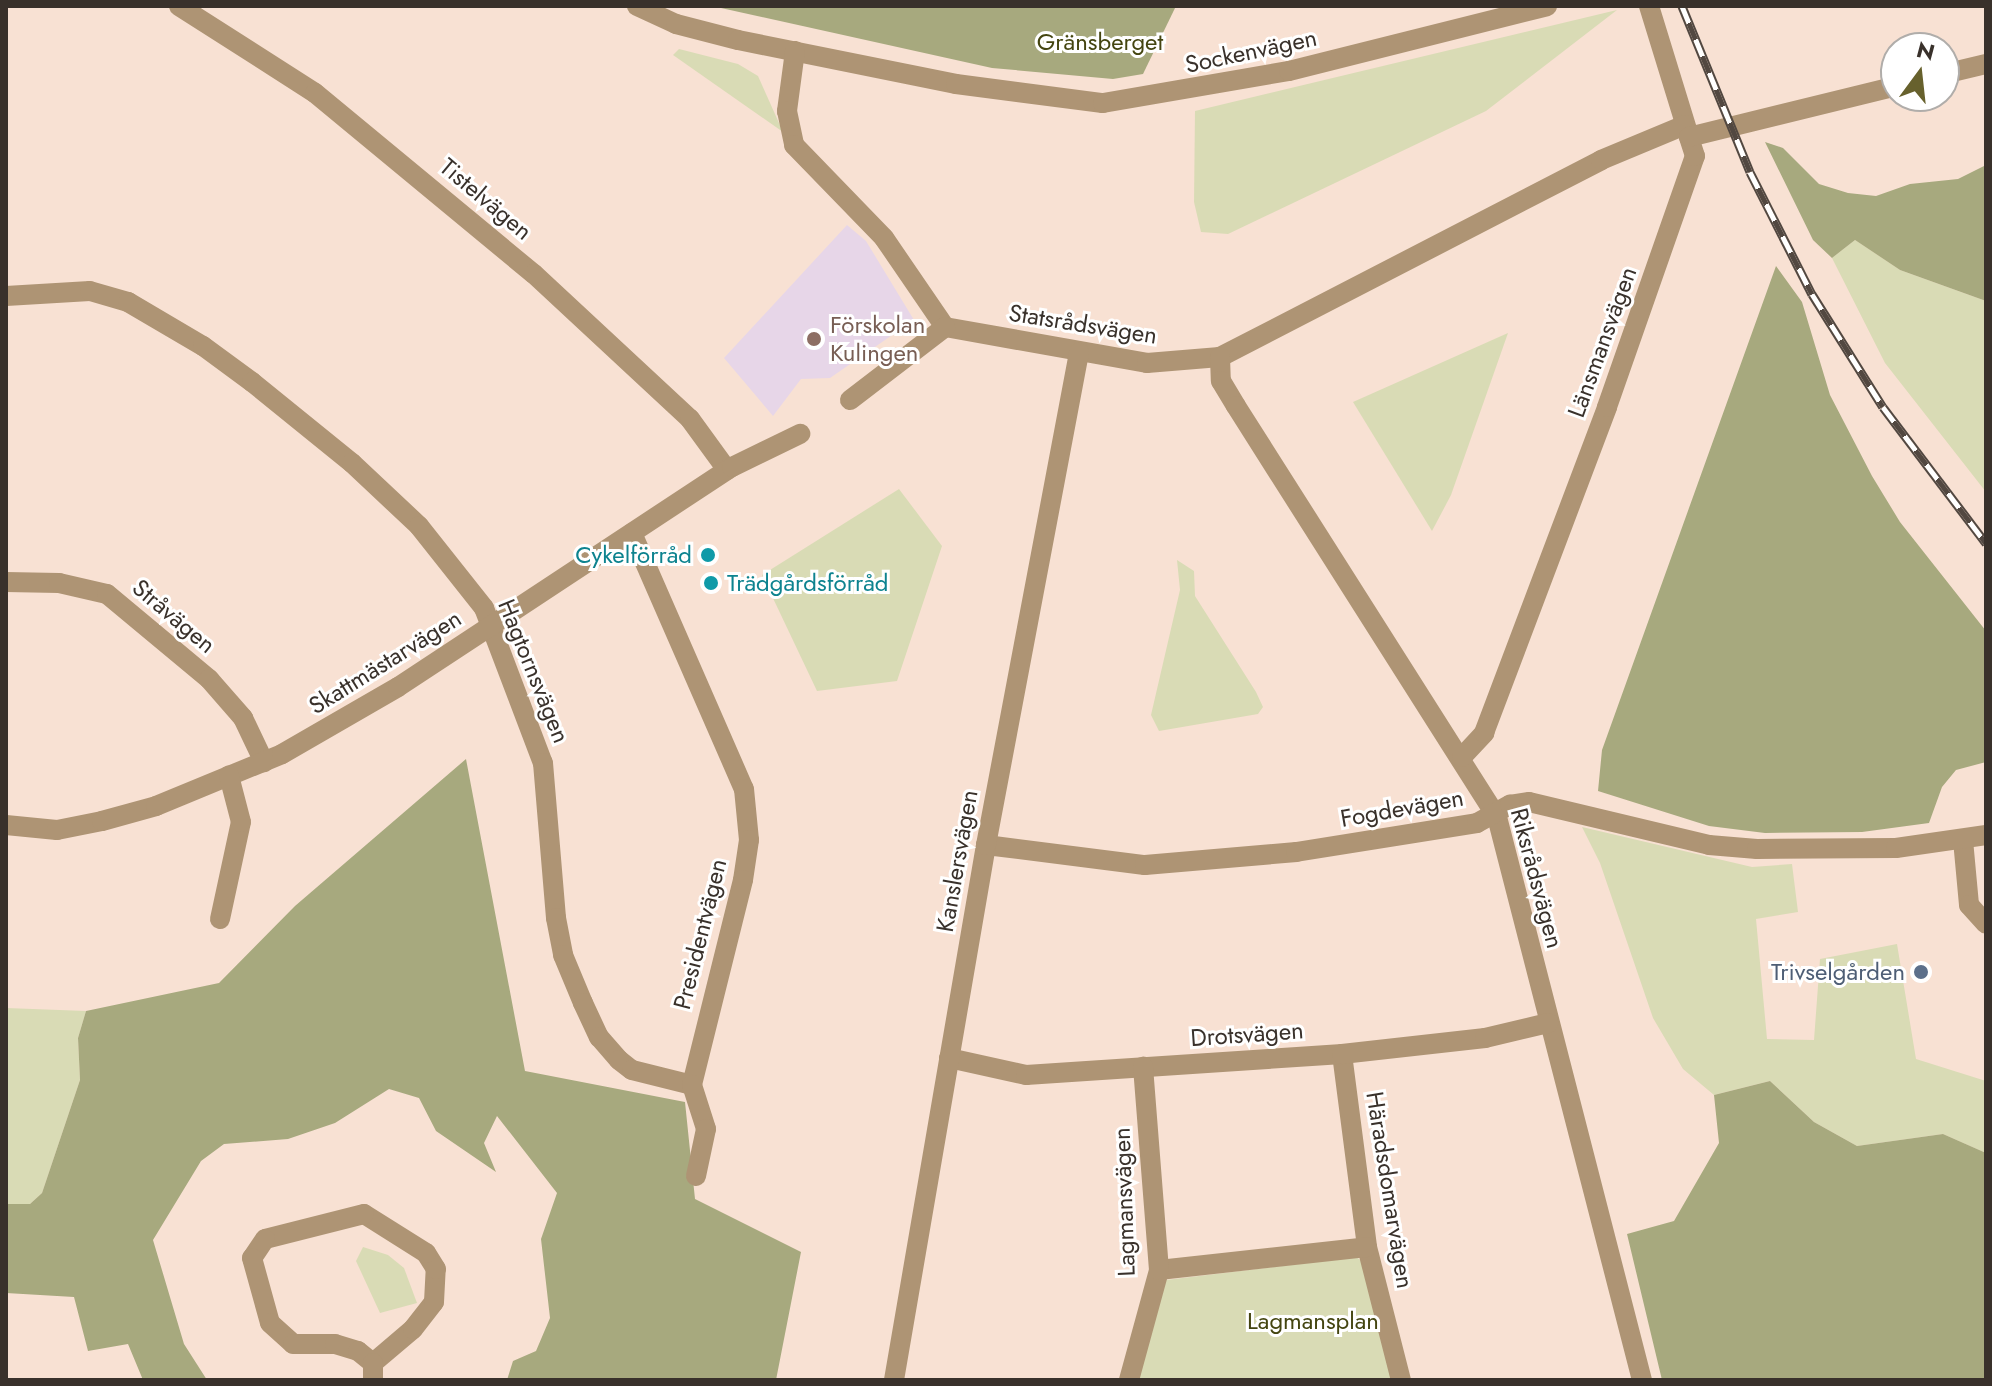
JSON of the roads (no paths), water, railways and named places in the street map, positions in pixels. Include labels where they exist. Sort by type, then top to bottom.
[{"type":"street","name":"Tistelvägen","points":[[179,6],[315,93],[522,264],[690,419],[727,470]]},
{"type":"street","name":"Sockenvägen","points":[[637,6],[698,30],[795,51],[956,84],[1103,103],[1289,71],[1499,11],[1547,6]]},
{"type":"street","name":"Länsmansvägen","points":[[1462,757],[1484,733],[1607,407],[1695,156],[1649,6]]},
{"type":"street","points":[[795,51],[787,111],[794,145],[884,238],[945,327],[850,400]]},
{"type":"street","points":[[1960,70],[1986,64]]},
{"type":"street","points":[[1687,131],[1880,89]]},
{"type":"street","name":"Statsrådsvägen","points":[[945,327],[1147,363],[1220,357],[1601,160],[1687,131]]},
{"type":"street","name":"Hagtornsvägen","points":[[6,296],[90,291],[128,302],[203,346],[352,463],[419,526],[492,625],[543,763],[556,918],[563,955],[599,1037],[625,1065],[692,1085]]},
{"type":"street","name":"Kanslersvägen","points":[[894,1380],[986,845],[1079,353]]},
{"type":"street","name":"Riksrådsvägen","points":[[1220,357],[1221,381],[1236,406],[1462,757],[1494,812],[1642,1380]]},
{"type":"street","name":"Skattmästarvägen","points":[[6,825],[57,830],[102,821],[264,762],[337,725],[727,470],[800,434]]},
{"type":"street","name":"Presidentvägen","points":[[632,533],[744,789],[749,840],[743,880],[692,1085]]},
{"type":"street","name":"Stråvägen","points":[[6,582],[59,583],[107,594],[209,679],[243,718],[264,762]]},
{"type":"street","points":[[220,919],[241,822],[229,776]]},
{"type":"street","name":"Fogdevägen","points":[[986,845],[1145,865],[1296,852],[1477,823],[1494,812],[1529,802],[1557,806],[1709,845],[1757,849],[1896,848],[1986,835]]},
{"type":"street","points":[[1963,840],[1969,905],[1986,924]]},
{"type":"street","name":"Drotsvägen","points":[[949,1058],[1026,1075],[1342,1054],[1485,1038],[1548,1023]]},
{"type":"street","name":"Häradsdomarvägen","points":[[1342,1054],[1367,1247],[1401,1380]]},
{"type":"street","name":"Lagmansvägen","points":[[1129,1380],[1159,1270],[1143,1067]]},
{"type":"street","points":[[692,1085],[706,1129],[696,1176]]},
{"type":"street","points":[[364,1214],[426,1253],[436,1269],[434,1302],[373,1371],[335,1344],[293,1344],[270,1323],[252,1258],[265,1239],[364,1214]]},
{"type":"street","points":[[1159,1270],[1367,1247]]},
{"type":"railway","points":[[1682,6],[1750,172],[1812,294],[1883,407],[1986,543]]},
{"type":"place","name":"Förskolan Kulingen","points":[[814,339]]},
{"type":"place","name":"Cykelförråd","points":[[708,555]]},
{"type":"place","name":"Trädgårdsförråd","points":[[711,583]]},
{"type":"place","name":"Trivselgården","points":[[1921,972]]},
{"type":"park label","name":"Gränsberget","points":[[1100,42]]},
{"type":"park label","name":"Lagmansplan","points":[[1313,1321]]}]
